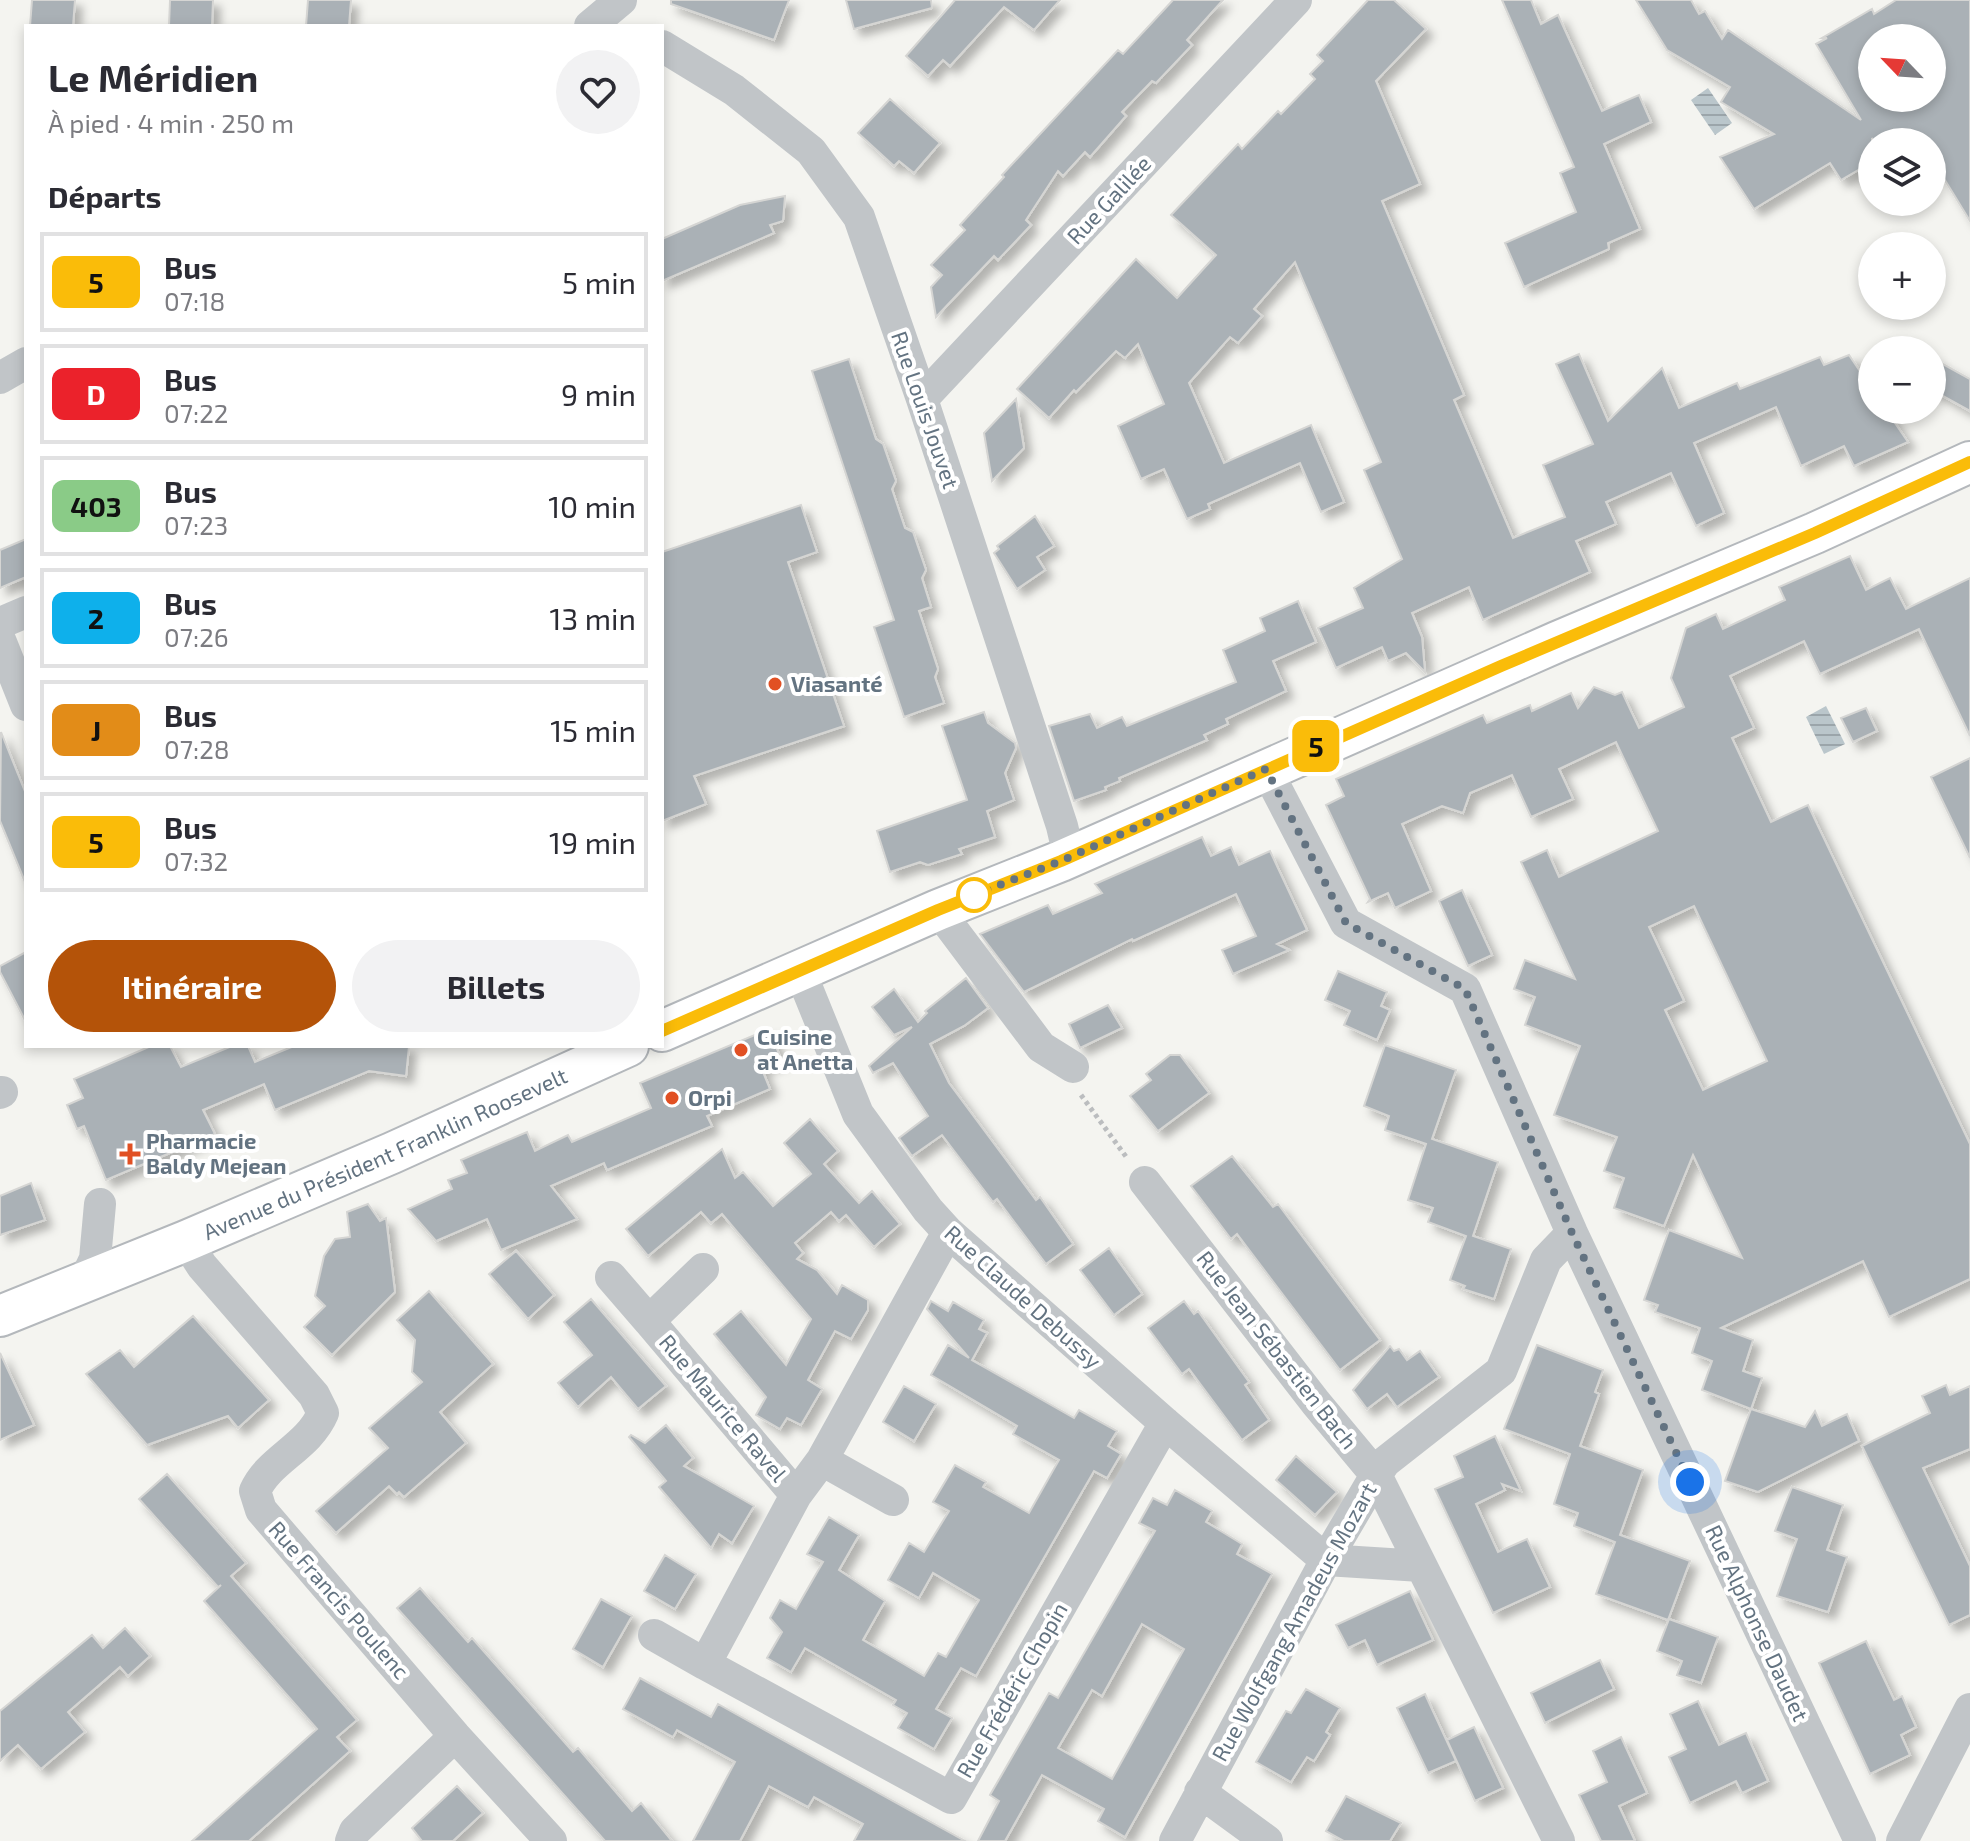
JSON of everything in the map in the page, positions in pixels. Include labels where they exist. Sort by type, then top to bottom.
[{"type":"main road","points":[[664,1030],[1815,533],[1970,462]]},
{"type":"main road","name":"Avenue du Président Franklin Roosevelt","points":[[0,1316],[392,1153],[601,1051]]},
{"type":"main road","name":"Avenue du Président Franklin Roosevelt","points":[[0,1335],[186,1241]]},
{"type":"street","name":"Rue Galilée","points":[[922,399],[1296,0]]},
{"type":"street","name":"Rue Louis Jouvet","points":[[664,47],[734,90],[811,151],[859,217],[922,399],[1062,826],[1069,856]]},
{"type":"street","points":[[0,378],[24,364]]},
{"type":"street","points":[[0,623],[24,613]]},
{"type":"street","points":[[0,640],[24,700]]},
{"type":"street","name":"Rue Alphonse Daudet","points":[[1266,769],[1346,923],[1465,989],[1572,1233],[1860,1841]]},
{"type":"street","points":[[938,910],[1041,1047],[1073,1067]]},
{"type":"street","name":"Rue Claude Debussy","points":[[800,971],[858,1114],[928,1210],[948,1232],[1165,1423],[1326,1560]]},
{"type":"street","name":"Rue Jean Sébastien Bach","points":[[1145,1182],[1316,1403],[1376,1475],[1559,1841]]},
{"type":"street","points":[[84,1282],[95,1259],[100,1204]]},
{"type":"street","points":[[705,1664],[796,1495],[822,1460],[948,1232]]},
{"type":"street","name":"Rue Wolfgang Amadeus Mozart","points":[[1175,1841],[1326,1560],[1376,1475],[1385,1462],[1501,1371],[1546,1260],[1572,1233]]},
{"type":"street","name":"Rue Francis Poulenc","points":[[186,1241],[202,1266],[314,1395],[323,1413],[316,1430],[260,1479],[255,1491],[261,1510],[455,1736],[551,1841]]},
{"type":"street","name":"Rue Maurice Ravel","points":[[649,1321],[703,1269]]},
{"type":"street","name":"Rue Maurice Ravel","points":[[611,1277],[796,1495]]},
{"type":"street","name":"Rue Frédéric Chopin","points":[[654,1635],[951,1798],[1165,1423]]},
{"type":"street","points":[[822,1460],[893,1500]]},
{"type":"street","points":[[1326,1560],[1421,1566]]},
{"type":"street","points":[[1902,1841],[1970,1709]]},
{"type":"street","points":[[351,1841],[355,1831],[455,1736]]},
{"type":"street","points":[[1200,1792],[1267,1841]]},
{"type":"path","points":[[1073,1067],[1082,1099],[1145,1182]]},
{"type":"shaded area","points":[[1708,88],[1732,123],[1715,135],[1691,100]]},
{"type":"shaded area","points":[[1826,706],[1845,744],[1824,754],[1806,717]]},
{"type":"building","points":[[32,0],[75,0],[73,24],[30,24]]},
{"type":"building","points":[[170,0],[213,0],[212,24],[169,24]]},
{"type":"building","points":[[308,0],[351,0],[349,24],[306,24]]},
{"type":"building","points":[[671,0],[789,0],[774,40],[671,4]]},
{"type":"building","points":[[846,0],[931,0],[932,8],[854,29]]},
{"type":"building","points":[[955,0],[1060,0],[1034,30],[1004,7],[950,66],[943,60],[928,76],[906,56]]},
{"type":"building","points":[[1173,0],[1223,0],[1187,40],[1192,45],[1156,83],[1152,81],[1122,112],[1126,116],[1090,157],[1085,152],[1063,176],[1058,171],[1026,220],[1031,225],[998,260],[994,256],[936,317],[931,287],[942,275],[931,265],[965,230],[960,225],[1118,50],[1123,54]]},
{"type":"building","points":[[1368,0],[1394,0],[1426,29],[1376,81],[1420,184],[1382,201],[1464,395],[1454,400],[1513,538],[1565,517],[1543,465],[1593,444],[1556,364],[1579,354],[1608,421],[1662,368],[1679,408],[1737,383],[1740,389],[1820,357],[1824,365],[1849,355],[1858,368],[1858,424],[1896,424],[1908,442],[1854,466],[1844,446],[1801,466],[1776,407],[1694,443],[1724,513],[1696,526],[1671,473],[1606,502],[1616,524],[1576,541],[1590,572],[1483,620],[1469,587],[1412,613],[1422,637],[1425,672],[1406,653],[1388,661],[1382,647],[1336,668],[1318,628],[1363,608],[1354,588],[1402,559],[1364,470],[1381,462],[1295,262],[1254,309],[1262,316],[1238,343],[1230,337],[1189,383],[1224,463],[1311,425],[1344,502],[1321,512],[1300,463],[1208,504],[1210,509],[1187,519],[1164,469],[1141,479],[1118,426],[1164,404],[1138,344],[1125,358],[1116,351],[1049,418],[1017,389],[1136,259],[1177,298],[1216,255],[1171,215],[1238,144],[1242,149],[1278,111],[1281,114],[1315,79],[1310,74],[1323,61],[1317,55]]},
{"type":"building","points":[[1502,0],[1531,0],[1541,24],[1558,15],[1602,111],[1639,95],[1651,122],[1604,144],[1640,229],[1608,243],[1609,249],[1524,287],[1505,243],[1576,212],[1560,173],[1574,167]]},
{"type":"building","points":[[1636,0],[1691,0],[1699,14],[1705,11],[1722,39],[1728,30],[1861,120],[1816,44],[1872,9],[1874,14],[1896,0],[1970,0],[1970,221],[1946,182],[1946,128],[1858,128],[1858,170],[1841,180],[1830,163],[1754,209],[1720,157],[1774,134],[1721,102],[1730,87],[1667,50]]},
{"type":"building","points":[[890,99],[940,143],[914,173],[899,161],[894,166],[858,133]]},
{"type":"building","points":[[785,196],[783,221],[770,225],[774,233],[664,280],[664,238],[740,205]]},
{"type":"building","points":[[849,359],[876,439],[883,444],[896,481],[892,489],[905,528],[913,532],[926,570],[922,578],[931,607],[919,611],[938,669],[935,677],[944,703],[904,717],[874,627],[894,620],[812,371]]},
{"type":"building","points":[[1946,366],[1970,379],[1970,411],[1946,398]]},
{"type":"building","points":[[1016,399],[1024,448],[992,481],[984,433]]},
{"type":"building","points":[[801,505],[817,552],[788,562],[844,726],[694,776],[706,804],[664,820],[664,551]]},
{"type":"building","points":[[1035,516],[1054,546],[1037,557],[1045,570],[1017,589],[994,553],[999,549],[997,546]]},
{"type":"building","points":[[24,540],[24,578],[0,588],[0,550]]},
{"type":"building","points":[[1850,556],[1866,590],[1890,578],[1906,609],[1970,578],[1970,736],[1919,629],[1820,674],[1804,641],[1730,676],[1754,728],[1732,738],[1771,822],[1808,805],[1970,1144],[1970,1279],[1889,1317],[1863,1261],[1721,1328],[1753,1340],[1743,1371],[1762,1378],[1751,1409],[1702,1390],[1712,1361],[1692,1353],[1700,1328],[1655,1312],[1658,1305],[1644,1300],[1669,1230],[1742,1258],[1693,1155],[1664,1226],[1614,1208],[1624,1178],[1604,1171],[1617,1137],[1554,1115],[1580,1046],[1525,1025],[1535,997],[1514,989],[1525,960],[1575,979],[1521,862],[1547,850],[1559,877],[1658,831],[1616,742],[1559,769],[1573,799],[1531,817],[1512,775],[1470,793],[1463,813],[1442,806],[1402,824],[1431,891],[1395,908],[1388,893],[1368,902],[1370,899],[1326,805],[1344,796],[1336,779],[1483,715],[1487,723],[1530,705],[1532,711],[1571,693],[1578,708],[1594,687],[1615,695],[1622,692],[1639,728],[1684,707],[1671,678],[1686,628],[1716,614],[1723,629],[1785,600],[1779,587]],"holes":[[[1694,906],[1767,1061],[1703,1090],[1665,1010],[1684,1001],[1649,927]]]},
{"type":"building","points":[[1298,601],[1316,642],[1273,661],[1286,691],[1226,719],[1228,724],[1204,735],[1207,740],[1119,778],[1120,781],[1105,787],[1106,790],[1074,801],[1049,726],[1090,714],[1097,728],[1122,717],[1127,726],[1236,682],[1223,650],[1265,631],[1260,618]]},
{"type":"building","points":[[1866,708],[1877,731],[1853,742],[1841,718]]},
{"type":"building","points":[[984,712],[988,723],[1015,743],[1016,748],[1005,773],[1014,800],[987,811],[995,837],[959,849],[962,854],[928,865],[920,862],[890,872],[877,831],[967,800],[942,726]]},
{"type":"building","points":[[1,732],[24,789],[24,880],[0,821]]},
{"type":"building","points":[[1970,758],[1970,858],[1931,777]]},
{"type":"building","points":[[1202,837],[1211,856],[1231,847],[1239,865],[1270,851],[1307,930],[1277,944],[1289,950],[1233,974],[1222,950],[1256,936],[1236,894],[1132,939],[1024,992],[980,934],[1048,905],[1053,914],[1102,893],[1095,884]]},
{"type":"building","points":[[1462,890],[1492,955],[1468,966],[1439,901]]},
{"type":"building","points":[[24,953],[24,1018],[0,972],[0,966]]},
{"type":"building","points":[[1338,971],[1387,992],[1381,1006],[1390,1010],[1377,1040],[1344,1025],[1350,1011],[1325,1000]]},
{"type":"building","points":[[966,978],[988,1008],[964,1026],[930,1044],[949,1083],[1036,1200],[1040,1197],[1073,1244],[1046,1264],[997,1199],[993,1202],[942,1135],[912,1156],[899,1138],[928,1116],[893,1063],[873,1073],[869,1066],[912,1027],[894,1035],[872,1007],[894,989],[918,1022],[927,1013],[925,1011]]},
{"type":"building","points":[[1108,1005],[1122,1028],[1080,1048],[1069,1024]]},
{"type":"building","points":[[769,1029],[781,1059],[761,1067],[770,1089],[707,1116],[712,1126],[607,1170],[604,1163],[551,1186],[577,1219],[501,1250],[487,1219],[436,1241],[408,1209],[452,1189],[448,1180],[467,1173],[461,1160],[527,1132],[535,1151],[568,1135],[572,1142],[651,1108],[640,1083]]},
{"type":"building","points":[[1385,1045],[1456,1070],[1432,1139],[1498,1162],[1473,1236],[1511,1249],[1494,1299],[1463,1289],[1465,1286],[1450,1280],[1466,1236],[1428,1222],[1433,1208],[1408,1200],[1426,1144],[1385,1130],[1389,1116],[1364,1106]]},
{"type":"building","points":[[146,1048],[171,1048],[181,1067],[227,1048],[249,1048],[255,1062],[289,1048],[409,1048],[406,1076],[369,1071],[275,1110],[264,1084],[203,1110],[215,1134],[106,1180],[84,1126],[77,1129],[67,1105],[83,1098],[74,1079]]},
{"type":"building","points":[[1170,1055],[1180,1055],[1209,1093],[1158,1131],[1130,1096],[1151,1080],[1146,1074]]},
{"type":"building","points":[[810,1119],[838,1151],[824,1164],[859,1203],[872,1191],[900,1224],[874,1247],[846,1215],[839,1221],[831,1212],[795,1243],[803,1253],[797,1259],[817,1270],[837,1294],[842,1285],[868,1300],[868,1310],[851,1339],[835,1331],[808,1380],[822,1389],[801,1425],[787,1418],[780,1429],[756,1415],[766,1397],[714,1334],[741,1311],[786,1365],[811,1319],[722,1214],[711,1223],[701,1212],[648,1256],[626,1229],[722,1149],[735,1178],[743,1172],[773,1206],[811,1174],[784,1143]]},
{"type":"building","points":[[1232,1156],[1273,1207],[1278,1204],[1380,1340],[1340,1370],[1237,1234],[1231,1239],[1191,1186]]},
{"type":"building","points":[[31,1183],[45,1220],[0,1235],[0,1196]]},
{"type":"building","points":[[368,1204],[380,1221],[386,1218],[395,1292],[332,1355],[304,1327],[325,1306],[315,1296],[324,1256],[335,1239],[350,1237],[347,1212]]},
{"type":"building","points":[[1109,1248],[1142,1294],[1114,1315],[1080,1270]]},
{"type":"building","points":[[516,1251],[554,1295],[528,1319],[489,1274]]},
{"type":"building","points":[[429,1291],[493,1364],[440,1412],[466,1443],[404,1497],[389,1486],[336,1533],[316,1511],[388,1448],[369,1428],[422,1382],[412,1372],[415,1340],[397,1320]]},
{"type":"building","points":[[591,1299],[666,1386],[638,1409],[611,1377],[578,1407],[558,1383],[592,1355],[564,1322]]},
{"type":"building","points":[[931,1301],[948,1311],[953,1302],[984,1320],[979,1329],[987,1333],[972,1360],[1074,1418],[1079,1410],[1117,1431],[1108,1446],[1121,1454],[1107,1478],[1094,1471],[976,1676],[961,1668],[936,1709],[952,1718],[934,1749],[898,1728],[907,1713],[893,1705],[896,1700],[805,1648],[791,1672],[767,1658],[782,1632],[770,1618],[780,1600],[796,1609],[823,1562],[807,1554],[829,1517],[859,1535],[839,1570],[885,1601],[863,1640],[924,1676],[938,1653],[946,1657],[979,1600],[933,1573],[919,1598],[888,1580],[909,1543],[924,1552],[949,1511],[933,1502],[955,1465],[986,1482],[983,1487],[1029,1513],[1059,1460],[1013,1434],[1017,1426],[931,1375],[948,1345],[969,1358],[927,1309]]},
{"type":"building","points":[[1184,1301],[1194,1314],[1198,1311],[1249,1382],[1245,1385],[1269,1420],[1242,1440],[1189,1369],[1182,1374],[1148,1328]]},
{"type":"building","points":[[193,1316],[269,1400],[238,1428],[228,1416],[147,1445],[86,1374],[120,1350],[134,1367]]},
{"type":"building","points":[[1537,1345],[1603,1370],[1595,1392],[1599,1394],[1580,1446],[1643,1470],[1620,1535],[1690,1561],[1668,1620],[1596,1594],[1615,1542],[1574,1526],[1578,1513],[1554,1504],[1570,1454],[1504,1429]]},
{"type":"building","points":[[1390,1346],[1394,1351],[1399,1349],[1407,1360],[1420,1351],[1439,1377],[1397,1407],[1387,1394],[1367,1409],[1353,1390]]},
{"type":"building","points":[[0,1353],[34,1425],[0,1440]]},
{"type":"building","points":[[1946,1385],[1950,1395],[1970,1386],[1970,1449],[1923,1468],[1970,1566],[1970,1615],[1949,1625],[1862,1446],[1930,1413],[1922,1396]]},
{"type":"building","points":[[904,1386],[936,1404],[914,1441],[883,1422]]},
{"type":"building","points":[[1751,1409],[1805,1427],[1815,1411],[1822,1426],[1847,1414],[1859,1441],[1758,1492],[1725,1481]]},
{"type":"building","points":[[666,1425],[693,1458],[684,1466],[754,1506],[732,1543],[719,1534],[711,1548],[659,1487],[666,1481],[629,1437],[631,1435],[645,1443]]},
{"type":"building","points":[[1495,1436],[1521,1491],[1502,1484],[1505,1490],[1476,1504],[1498,1552],[1527,1539],[1550,1587],[1493,1613],[1435,1489],[1463,1477],[1454,1456]]},
{"type":"building","points":[[1296,1456],[1337,1492],[1315,1515],[1276,1480]]},
{"type":"building","points":[[167,1474],[246,1563],[231,1576],[357,1720],[337,1737],[350,1751],[249,1841],[192,1841],[317,1729],[204,1601],[221,1585],[218,1587],[139,1499]]},
{"type":"building","points":[[1792,1487],[1843,1505],[1827,1550],[1847,1557],[1828,1612],[1777,1596],[1797,1539],[1775,1531]]},
{"type":"building","points":[[1175,1490],[1212,1511],[1206,1522],[1242,1544],[1237,1554],[1272,1574],[1125,1837],[1098,1821],[1104,1809],[1042,1775],[1005,1841],[978,1841],[999,1801],[990,1795],[1049,1693],[1058,1698],[1155,1531],[1139,1523],[1153,1498],[1167,1505]],"holes":[[[1142,1624],[1184,1649],[1112,1779],[1058,1748],[1092,1690],[1102,1696]]]},
{"type":"building","points":[[665,1555],[696,1574],[675,1609],[644,1591]]},
{"type":"building","points":[[420,1588],[468,1642],[472,1638],[573,1752],[578,1748],[632,1811],[641,1803],[672,1841],[605,1841],[397,1608]]},
{"type":"building","points":[[1410,1591],[1433,1640],[1377,1665],[1365,1640],[1348,1648],[1336,1625]]},
{"type":"building","points":[[601,1599],[632,1616],[603,1667],[573,1649]]},
{"type":"building","points":[[1669,1619],[1718,1637],[1701,1683],[1677,1675],[1682,1661],[1657,1651]]},
{"type":"building","points":[[125,1628],[150,1656],[128,1676],[120,1667],[68,1712],[85,1732],[41,1769],[18,1745],[0,1761],[0,1711],[92,1635],[103,1648]]},
{"type":"building","points":[[1866,1641],[1894,1700],[1902,1696],[1916,1727],[1901,1735],[1910,1755],[1870,1774],[1819,1663]]},
{"type":"building","points":[[1600,1660],[1614,1689],[1545,1723],[1531,1693]]},
{"type":"building","points":[[640,1678],[711,1717],[718,1704],[965,1841],[854,1841],[863,1824],[814,1797],[808,1807],[769,1786],[740,1841],[693,1841],[735,1762],[677,1730],[673,1737],[623,1709]]},
{"type":"building","points":[[1306,1689],[1340,1708],[1326,1732],[1330,1735],[1314,1761],[1307,1757],[1291,1782],[1256,1762],[1286,1711],[1291,1713]]},
{"type":"building","points":[[1425,1694],[1456,1761],[1428,1773],[1397,1708]]},
{"type":"building","points":[[1698,1701],[1719,1745],[1746,1733],[1768,1781],[1742,1793],[1736,1781],[1690,1803],[1669,1757],[1686,1749],[1670,1714]]},
{"type":"building","points":[[1474,1727],[1503,1788],[1475,1801],[1447,1740]]},
{"type":"building","points":[[1621,1737],[1647,1793],[1619,1806],[1635,1841],[1601,1841],[1579,1795],[1607,1782],[1593,1751]]},
{"type":"building","points":[[457,1786],[483,1813],[453,1841],[422,1841],[412,1828]]},
{"type":"building","points":[[1346,1796],[1401,1823],[1390,1841],[1344,1841],[1326,1831]]},
{"type":"bus line","name":"5","points":[[664,1030],[938,910],[1061,861],[1303,752],[1815,533],[1970,462]]},
{"type":"place","name":"Viasanté","points":[[775,684]]},
{"type":"place","name":"Cuisine at Anetta","points":[[741,1050]]},
{"type":"place","name":"Orpi","points":[[672,1098]]},
{"type":"place","name":"Pharmacie Baldy Mejean","points":[[130,1154]]},
{"type":"route","points":[[974,895],[1061,861],[1266,769],[1346,923],[1465,989],[1572,1233],[1690,1482]]}]
